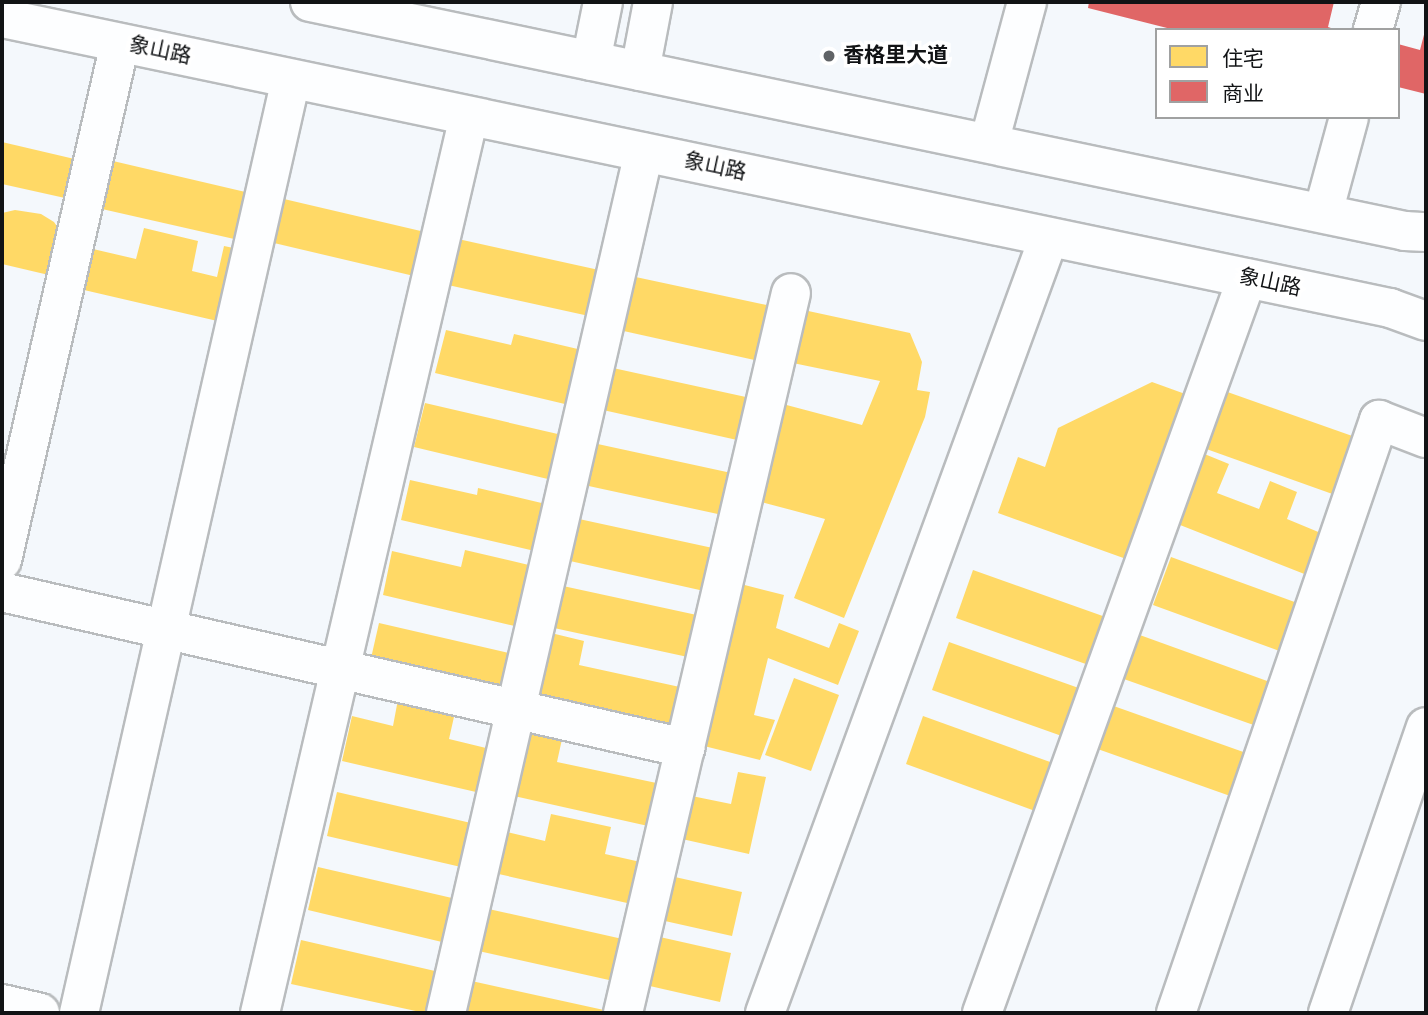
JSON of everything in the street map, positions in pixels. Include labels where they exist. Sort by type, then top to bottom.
[{"type":"street","points":[[310,2],[1323,213],[1426,232]]},
{"type":"street","points":[[591,61],[603,2]]},
{"type":"street","points":[[640,71],[653,2]]},
{"type":"street","points":[[989,143],[1027,2]]},
{"type":"street","points":[[1374,28],[1381,2]]},
{"type":"street","name":"象山路","points":[[2,18],[1390,308],[1426,321]]},
{"type":"street","points":[[2,560],[120,43]]},
{"type":"street","points":[[79,1013],[291,79]]},
{"type":"street","points":[[260,1013],[469,116]]},
{"type":"street","points":[[1323,213],[1348,119]]},
{"type":"street","points":[[446,1013],[644,152]]},
{"type":"street","points":[[765,1013],[1049,237]]},
{"type":"street","points":[[982,1013],[1247,278]]},
{"type":"street","points":[[623,1013],[791,293]]},
{"type":"street","points":[[1176,1013],[1379,420],[1426,438]]},
{"type":"street","points":[[2,592],[685,748]]},
{"type":"street","points":[[1328,1013],[1426,727]]},
{"type":"street","points":[[2,1004],[40,1013]]},
{"type":"building: 住宅","points":[[2,142],[83,161],[74,200],[2,184]]},
{"type":"building: 住宅","points":[[113,161],[254,194],[243,241],[102,209]]},
{"type":"building: 住宅","points":[[284,199],[425,232],[414,276],[274,243]]},
{"type":"building: 住宅","points":[[15,210],[41,214],[54,222],[63,235],[53,276],[2,264],[2,213]]},
{"type":"building: 住宅","points":[[144,228],[198,241],[192,271],[217,277],[224,246],[243,250],[226,323],[84,290],[93,249],[136,259]]},
{"type":"building: 住宅","points":[[458,239],[599,270],[589,316],[448,285]]},
{"type":"building: 住宅","points":[[631,276],[771,306],[759,361],[619,330]]},
{"type":"building: 住宅","points":[[799,309],[910,333],[922,362],[917,390],[930,392],[925,417],[844,618],[794,598],[825,519],[754,500],[779,403],[862,425],[880,381],[788,362]]},
{"type":"building: 住宅","points":[[446,330],[511,345],[514,334],[582,350],[569,405],[435,373]]},
{"type":"building: 住宅","points":[[613,368],[755,399],[746,442],[603,410]]},
{"type":"building: 住宅","points":[[1152,382],[1188,395],[1129,560],[998,513],[1018,457],[1045,467],[1058,428]]},
{"type":"building: 住宅","points":[[1219,389],[1358,438],[1338,496],[1198,446]]},
{"type":"building: 住宅","points":[[425,403],[562,435],[552,480],[414,447]]},
{"type":"building: 住宅","points":[[593,443],[736,474],[727,516],[584,485]]},
{"type":"building: 住宅","points":[[1202,453],[1229,464],[1217,493],[1259,509],[1270,481],[1297,492],[1287,519],[1328,536],[1312,577],[1175,523]]},
{"type":"building: 住宅","points":[[410,480],[477,495],[478,488],[550,505],[539,552],[401,520]]},
{"type":"building: 住宅","points":[[579,519],[722,550],[713,593],[570,561]]},
{"type":"building: 住宅","points":[[465,550],[533,566],[519,627],[383,595],[392,551],[461,567]]},
{"type":"building: 住宅","points":[[1171,557],[1311,608],[1293,656],[1153,605]]},
{"type":"building: 住宅","points":[[973,570],[1114,620],[1097,668],[956,618]]},
{"type":"building: 住宅","points":[[733,582],[784,595],[776,628],[829,648],[839,623],[859,631],[838,685],[768,658],[754,715],[775,720],[760,760],[692,743]]},
{"type":"building: 住宅","points":[[563,586],[706,617],[697,659],[554,628]]},
{"type":"building: 住宅","points":[[379,623],[513,654],[503,698],[369,667]]},
{"type":"building: 住宅","points":[[551,633],[584,641],[579,665],[689,689],[680,732],[537,700]]},
{"type":"building: 住宅","points":[[1137,634],[1278,685],[1262,728],[1121,678]]},
{"type":"building: 住宅","points":[[949,642],[1090,692],[1073,740],[932,690]]},
{"type":"building: 住宅","points":[[794,678],[839,695],[811,771],[765,755]]},
{"type":"building: 住宅","points":[[399,694],[456,708],[449,739],[486,748],[476,792],[342,761],[352,716],[393,726]]},
{"type":"building: 住宅","points":[[1108,704],[1249,754],[1233,797],[1092,747]]},
{"type":"building: 住宅","points":[[923,716],[1064,767],[1046,815],[906,764]]},
{"type":"building: 住宅","points":[[531,723],[564,730],[557,762],[666,785],[657,828],[514,796]]},
{"type":"building: 住宅","points":[[738,772],[766,777],[749,854],[673,837],[682,794],[731,804]]},
{"type":"building: 住宅","points":[[337,792],[471,823],[461,867],[327,836]]},
{"type":"building: 住宅","points":[[551,814],[611,827],[605,854],[645,863],[636,905],[494,873],[503,831],[545,841]]},
{"type":"building: 住宅","points":[[318,867],[452,898],[442,942],[308,910]]},
{"type":"building: 住宅","points":[[666,875],[742,892],[732,936],[656,919]]},
{"type":"building: 住宅","points":[[484,908],[627,940],[618,982],[474,950]]},
{"type":"building: 住宅","points":[[651,935],[731,953],[720,1002],[641,984]]},
{"type":"building: 住宅","points":[[301,940],[435,971],[425,1013],[291,984]]},
{"type":"building: 住宅","points":[[467,980],[613,1012],[613,1013],[460,1013]]},
{"type":"building: 商业","points":[[1089,2],[1334,2],[1328,27],[1331,28],[1167,28],[1088,8]]},
{"type":"building: 商业","points":[[1426,27],[1426,94],[1400,88],[1400,45],[1420,50]]},
{"type":"place","name":"香格里大道","points":[[829,56]]}]
